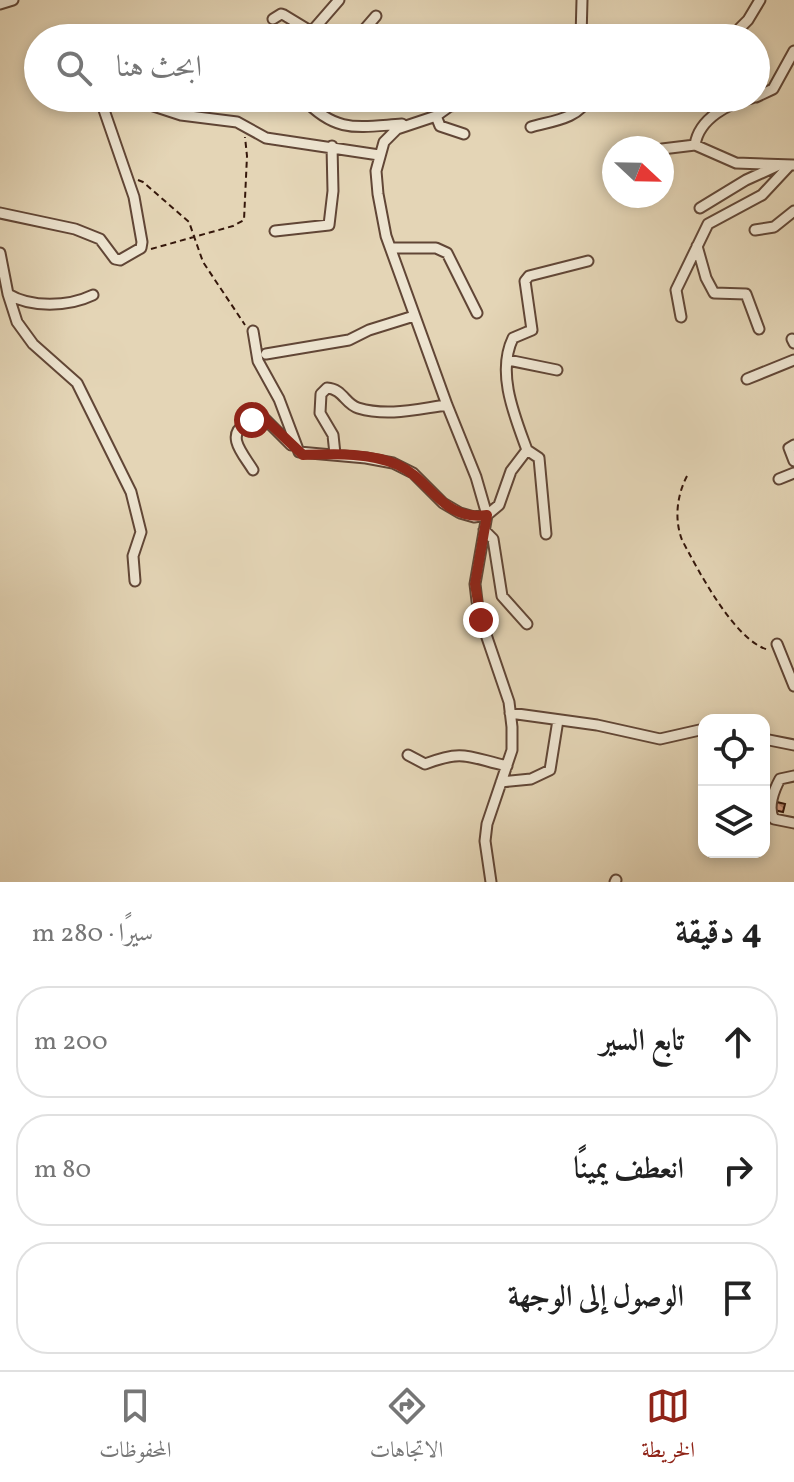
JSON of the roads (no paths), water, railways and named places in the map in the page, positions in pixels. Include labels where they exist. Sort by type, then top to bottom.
[{"type":"street","points":[[0,4],[13,0]]},
{"type":"street","points":[[318,24],[339,0]]},
{"type":"street","points":[[581,24],[582,0]]},
{"type":"street","points":[[744,24],[760,0]]},
{"type":"street","points":[[273,19],[281,14],[295,24]]},
{"type":"street","points":[[369,24],[376,16]]},
{"type":"street","points":[[770,90],[794,51]]},
{"type":"street","points":[[0,213],[63,226],[100,239],[115,259],[137,252],[142,242],[128,181],[105,112]]},
{"type":"street","points":[[172,112],[243,124],[258,136],[266,138],[379,155]]},
{"type":"street","points":[[319,112],[328,121],[343,126],[414,123]]},
{"type":"street","points":[[442,112],[390,134],[379,155],[378,194],[391,248],[414,316],[476,477],[487,515],[475,584],[481,620],[501,676],[510,713],[512,750],[490,814],[485,841],[491,882]]},
{"type":"street","points":[[531,127],[576,112]]},
{"type":"street","points":[[695,145],[705,125],[718,112]]},
{"type":"street","points":[[436,116],[440,126],[464,134]]},
{"type":"street","points":[[674,148],[695,145],[736,163],[788,165]]},
{"type":"street","points":[[275,231],[326,228],[329,225],[333,191],[332,146]]},
{"type":"street","points":[[700,208],[746,180],[788,165]]},
{"type":"street","points":[[681,317],[676,290],[708,224],[762,195],[788,165]]},
{"type":"street","points":[[755,230],[774,227],[794,211]]},
{"type":"street","points":[[697,246],[706,278],[714,293],[738,292],[748,295],[759,329]]},
{"type":"street","points":[[391,248],[436,248],[447,253],[477,313]]},
{"type":"street","points":[[0,253],[8,294],[22,331],[51,362],[77,383],[131,492],[141,532],[133,556],[135,581]]},
{"type":"street","points":[[546,534],[539,458],[527,450],[511,399],[508,360],[513,338],[532,330],[525,288],[529,276],[588,261]]},
{"type":"street","points":[[8,294],[23,303],[56,303],[93,295]]},
{"type":"street","points":[[266,354],[349,340],[369,330],[414,316]]},
{"type":"street","points":[[253,331],[256,355],[281,405],[297,450]]},
{"type":"street","points":[[508,360],[557,370]]},
{"type":"street","points":[[747,379],[794,360]]},
{"type":"street","points":[[335,454],[333,435],[320,413],[319,405],[321,394],[327,388],[342,393],[355,407],[373,410],[399,413],[447,405]]},
{"type":"street","points":[[253,470],[235,433],[252,420],[265,419],[303,455],[335,454],[393,463],[413,473],[434,496],[460,513],[474,517],[487,515],[499,505],[511,471],[527,450]]},
{"type":"street","points":[[794,445],[789,448],[794,461]]},
{"type":"street","points":[[779,479],[794,473]]},
{"type":"street","points":[[484,530],[493,539],[502,596],[527,624]]},
{"type":"street","points":[[778,649],[794,686]]},
{"type":"street","points":[[510,713],[597,725],[660,739],[698,730]]},
{"type":"street","points":[[501,782],[518,782],[550,770],[558,720]]},
{"type":"street","points":[[770,740],[794,745]]},
{"type":"street","points":[[408,755],[425,764],[449,755],[469,754],[507,766]]},
{"type":"street","points":[[794,776],[780,779],[770,813],[774,819],[794,823]]}]
